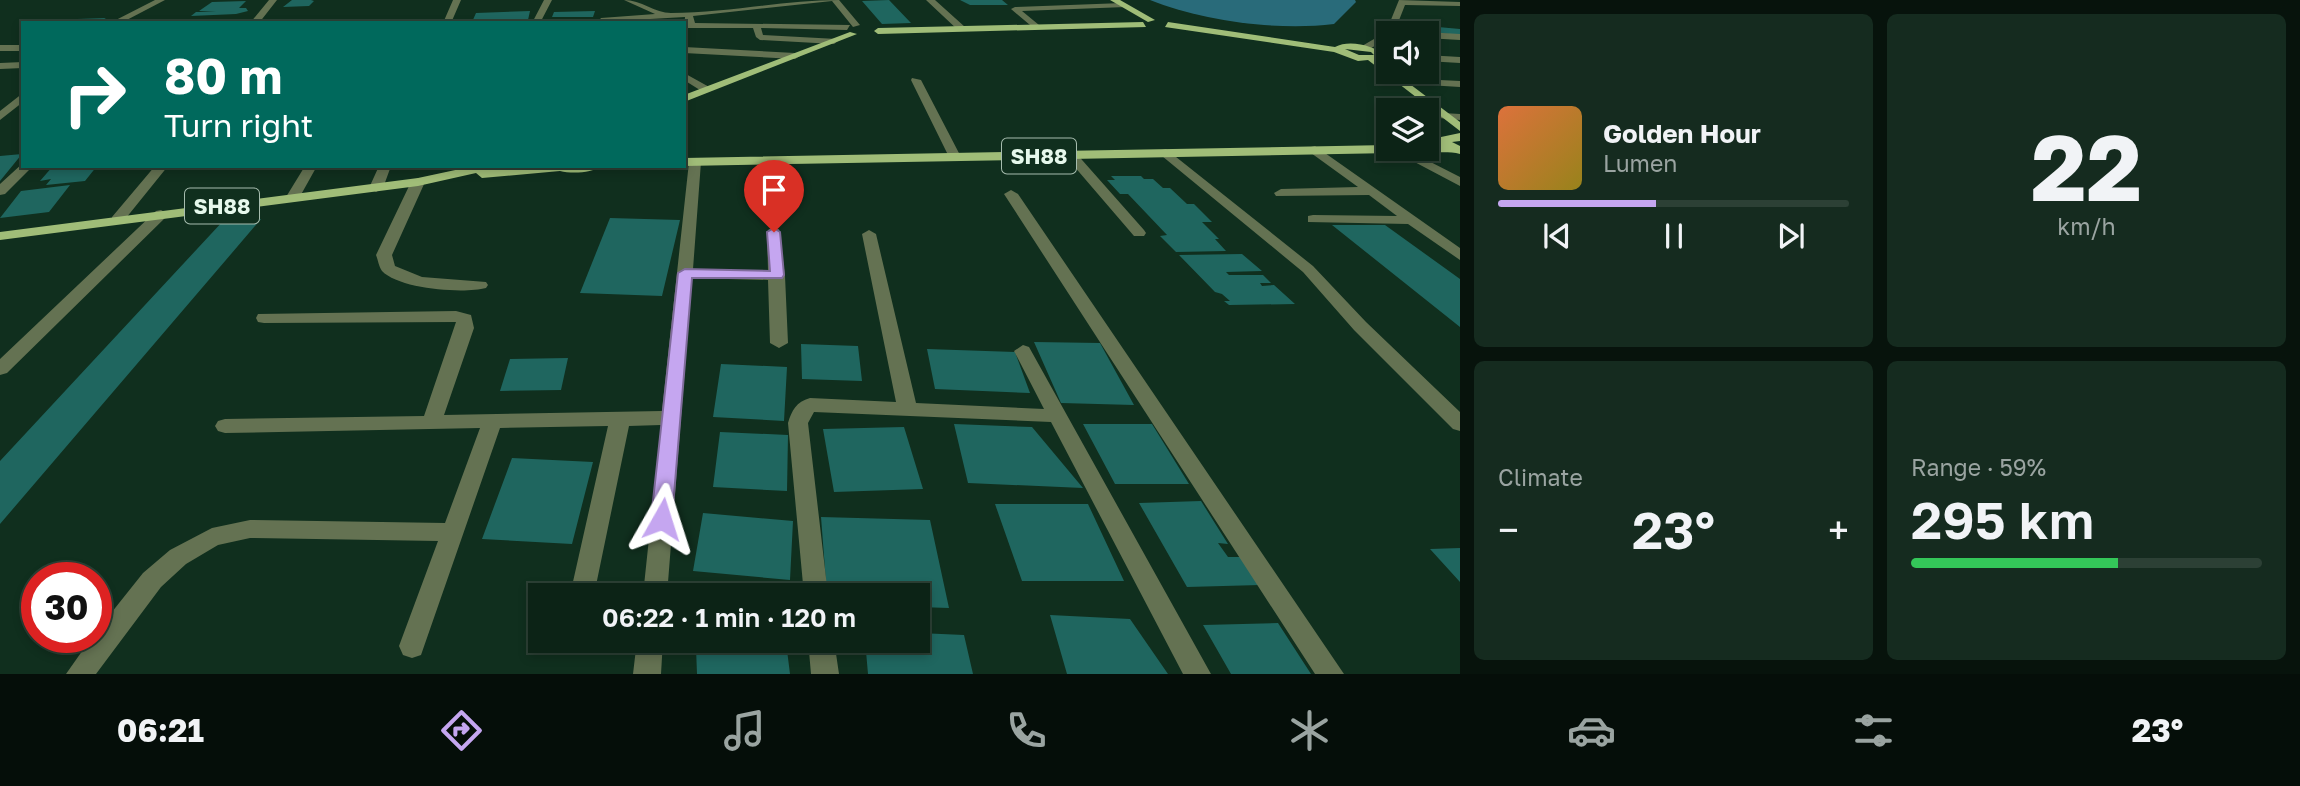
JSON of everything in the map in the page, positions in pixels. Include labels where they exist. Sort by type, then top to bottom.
[{"type":"main road","points":[[1114,0],[1147,22]]},
{"type":"main road","points":[[686,98],[861,31],[1147,22],[1336,50],[1351,57],[1376,59]]},
{"type":"main road","points":[[1336,50],[1343,46],[1376,52]]},
{"type":"main road","points":[[1372,59],[1376,62]]},
{"type":"main road","points":[[1403,84],[1460,128]]},
{"type":"main road","points":[[1439,147],[1458,145]]},
{"type":"main road","name":"SH88","points":[[690,162],[1376,149]]},
{"type":"main road","name":"SH88","points":[[0,236],[376,188],[484,168]]},
{"type":"main road","name":"SH88","points":[[444,177],[545,168]]},
{"type":"main road","points":[[568,168],[586,168]]},
{"type":"street","points":[[118,21],[161,0]]},
{"type":"street","points":[[256,21],[272,0]]},
{"type":"street","points":[[448,21],[457,0]]},
{"type":"street","points":[[537,21],[548,0]]},
{"type":"street","points":[[628,0],[665,16]]},
{"type":"street","points":[[601,20],[829,0]]},
{"type":"street","points":[[835,0],[861,31]]},
{"type":"street","points":[[930,0],[962,29]]},
{"type":"street","points":[[1394,21],[1403,2],[1460,4]]},
{"type":"street","points":[[688,4],[708,12]]},
{"type":"street","points":[[1036,27],[1015,9],[1123,5]]},
{"type":"street","points":[[692,14],[689,15],[688,25],[861,31]]},
{"type":"street","points":[[756,26],[760,37],[834,41]]},
{"type":"street","points":[[1439,36],[1460,37]]},
{"type":"street","points":[[1365,48],[1376,41]]},
{"type":"street","points":[[0,48],[21,48]]},
{"type":"street","points":[[686,50],[795,56]]},
{"type":"street","points":[[1439,59],[1460,60]]},
{"type":"street","points":[[0,66],[21,65]]},
{"type":"street","points":[[686,77],[707,90]]},
{"type":"street","points":[[916,80],[954,157]]},
{"type":"street","points":[[1439,83],[1460,84]]},
{"type":"street","points":[[3,112],[21,98]]},
{"type":"street","points":[[1443,116],[1460,117]]},
{"type":"street","points":[[1315,150],[1460,255]]},
{"type":"street","points":[[1166,153],[1308,269],[1360,326],[1460,424]]},
{"type":"street","points":[[1071,155],[1139,233]]},
{"type":"street","points":[[1419,161],[1460,182]]},
{"type":"street","points":[[656,583],[685,273],[690,162]]},
{"type":"street","points":[[0,191],[25,168]]},
{"type":"street","points":[[117,220],[160,168]]},
{"type":"street","points":[[293,197],[310,168]]},
{"type":"street","points":[[376,188],[385,168]]},
{"type":"street","points":[[418,182],[384,255],[388,268],[403,278],[440,285],[480,285]]},
{"type":"street","points":[[1281,193],[1372,191]]},
{"type":"street","points":[[1011,194],[1330,674]]},
{"type":"street","points":[[0,369],[161,214]]},
{"type":"street","points":[[1313,219],[1412,220]]},
{"type":"street","points":[[774,232],[779,343]]},
{"type":"street","points":[[869,234],[907,408]]},
{"type":"street","points":[[685,273],[777,275]]},
{"type":"street","points":[[264,318],[456,316],[465,319],[465,328],[431,423]]},
{"type":"street","points":[[1023,351],[1197,674]]},
{"type":"street","points":[[815,583],[798,423],[801,412],[810,405],[1058,416]]},
{"type":"street","points":[[225,426],[671,418]]},
{"type":"street","points":[[585,583],[621,419]]},
{"type":"street","points":[[412,646],[492,422]]},
{"type":"street","points":[[80,674],[152,580],[178,557],[212,537],[250,528],[453,532]]},
{"type":"street","points":[[647,674],[649,653]]},
{"type":"street","points":[[823,653],[825,674]]},
{"type":"water","points":[[1150,0],[1356,2],[1334,24],[1289,26],[1216,19]]},
{"type":"building","points":[[292,0],[314,1],[309,6],[283,7]]},
{"type":"building","points":[[889,0],[911,23],[882,24],[862,1]]},
{"type":"building","points":[[960,0],[1002,0],[1008,5],[970,5]]},
{"type":"building","points":[[246,1],[239,8],[246,8],[248,11],[191,16],[196,12],[216,12],[199,11],[212,2]]},
{"type":"building","points":[[530,11],[528,20],[472,21],[476,13]]},
{"type":"building","points":[[595,11],[593,17],[552,17],[554,12]]},
{"type":"building","points":[[106,18],[101,21],[72,21]]},
{"type":"building","points":[[237,19],[239,21],[192,21]]},
{"type":"building","points":[[1439,27],[1460,29],[1460,35],[1439,33]]},
{"type":"building","points":[[21,154],[0,181],[0,156]]},
{"type":"building","points":[[51,168],[95,168],[85,181],[46,185],[51,179],[40,181]]},
{"type":"building","points":[[1111,176],[1141,176],[1144,179],[1153,179],[1163,188],[1170,188],[1187,204],[1194,204],[1212,222],[1202,222],[1219,239],[1215,239],[1226,251],[1176,252],[1160,236],[1167,235],[1128,194],[1120,194],[1107,180],[1115,180]]},
{"type":"building","points":[[70,185],[49,212],[0,218],[21,191]]},
{"type":"building","points":[[610,218],[680,220],[662,296],[580,293]]},
{"type":"building","points":[[261,219],[0,524],[0,461],[224,220]]},
{"type":"building","points":[[1332,225],[1385,225],[1460,279],[1460,327]]},
{"type":"building","points":[[1242,254],[1262,271],[1226,272],[1229,275],[1263,275],[1271,283],[1260,283],[1262,286],[1274,285],[1295,304],[1229,305],[1224,301],[1230,301],[1215,292],[1179,255]]},
{"type":"building","points":[[1034,342],[1100,343],[1134,405],[1061,403]]},
{"type":"building","points":[[801,344],[858,346],[862,381],[802,379]]},
{"type":"building","points":[[927,349],[1015,352],[1030,393],[935,389]]},
{"type":"building","points":[[568,358],[561,390],[500,391],[510,359]]},
{"type":"building","points":[[721,364],[787,367],[784,421],[713,417]]},
{"type":"building","points":[[954,424],[1032,427],[1083,488],[968,483]]},
{"type":"building","points":[[1083,424],[1152,424],[1189,484],[1115,484]]},
{"type":"building","points":[[904,427],[923,489],[834,492],[823,429]]},
{"type":"building","points":[[720,432],[788,435],[787,491],[713,487]]},
{"type":"building","points":[[512,458],[593,462],[572,544],[482,539]]},
{"type":"building","points":[[1201,501],[1228,544],[1218,543],[1228,557],[1242,557],[1260,585],[1187,587],[1139,503]]},
{"type":"building","points":[[995,504],[1088,504],[1124,581],[1022,581]]},
{"type":"building","points":[[703,513],[793,521],[790,580],[693,571]]},
{"type":"building","points":[[821,517],[930,520],[949,608],[930,607],[930,583],[826,583]]},
{"type":"building","points":[[1460,548],[1460,582],[1430,549]]},
{"type":"building","points":[[1050,615],[1130,619],[1168,674],[1067,674]]},
{"type":"building","points":[[1278,623],[1311,674],[1231,674],[1203,625]]},
{"type":"building","points":[[930,633],[964,635],[973,674],[868,674],[866,653],[930,653]]},
{"type":"building","points":[[696,653],[787,653],[790,674],[697,674]]},
{"type":"route","points":[[662,519],[685,273],[777,275],[774,232]]}]
